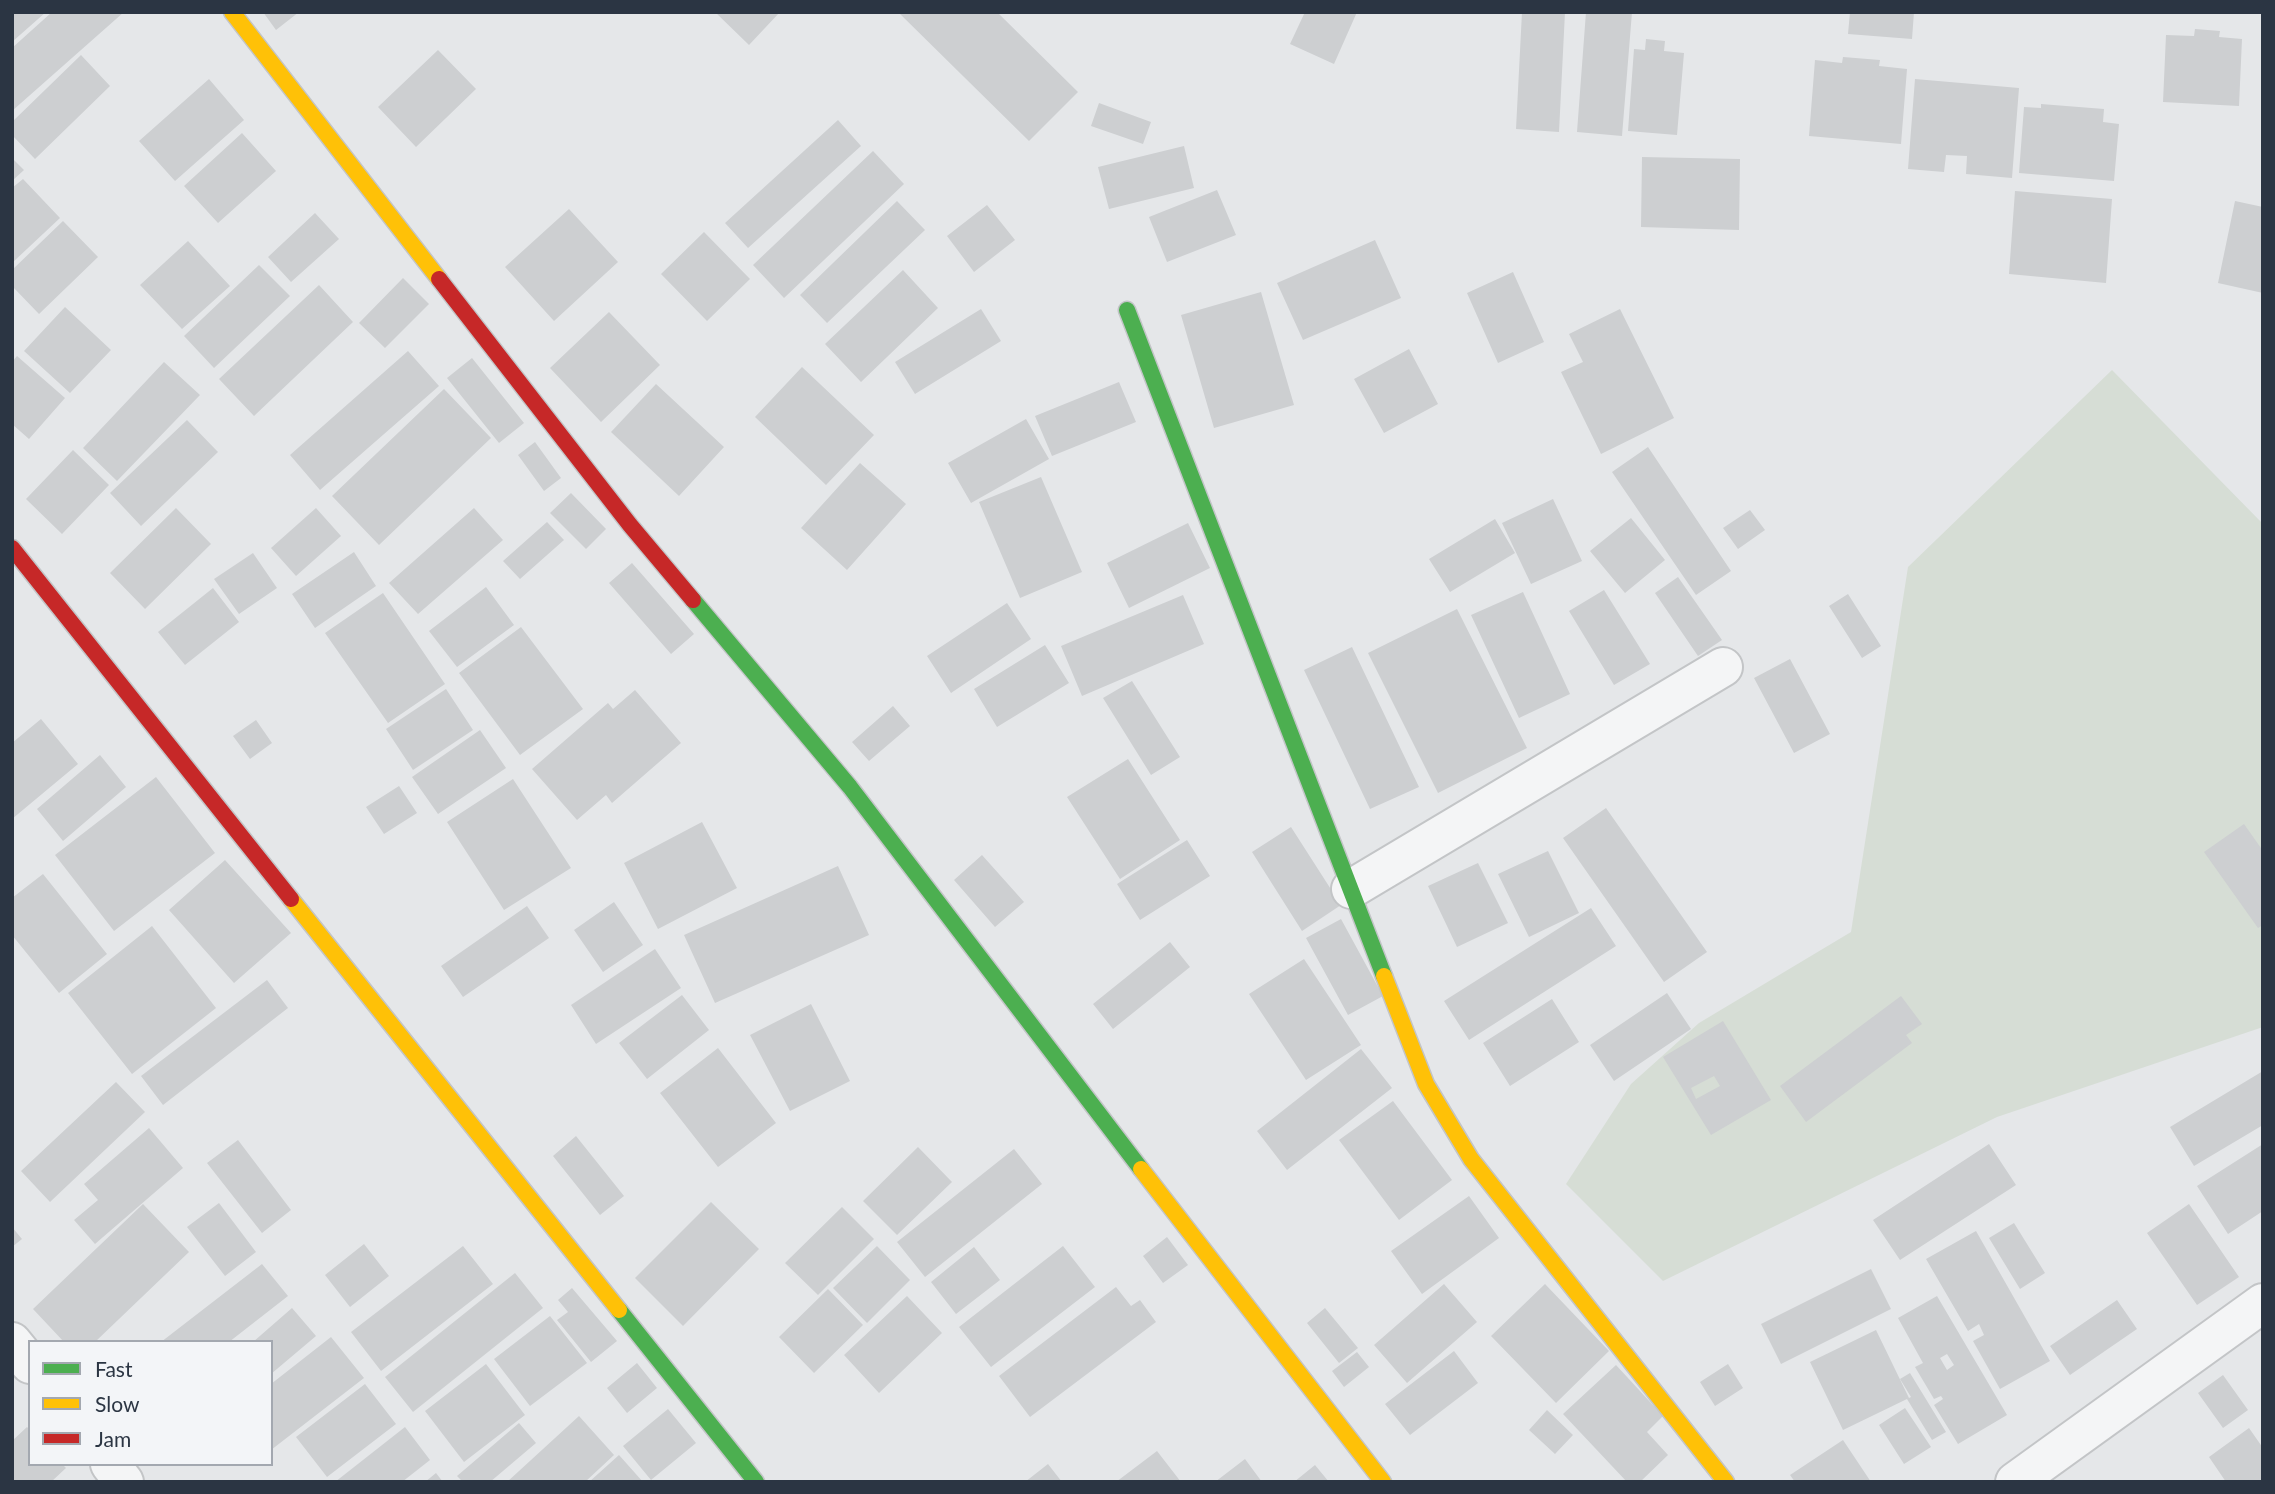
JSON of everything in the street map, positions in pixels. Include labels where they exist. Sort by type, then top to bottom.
[{"type":"street","points":[[232,12],[630,525],[850,786],[1211,1262],[1383,1482]]},
{"type":"street","points":[[1127,310],[1426,1084],[1471,1159],[1726,1482]]},
{"type":"street","points":[[12,548],[756,1482]]},
{"type":"street","points":[[1351,889],[1723,667]]},
{"type":"street","points":[[2015,1482],[2263,1303]]},
{"type":"street","points":[[12,1342],[28,1362]]},
{"type":"shaded area","points":[[2112,370],[2263,524],[2263,1027],[1997,1117],[1663,1281],[1566,1184],[1631,1084],[1699,1023],[1851,932],[1908,567]]},
{"type":"building","points":[[12,12],[46,12],[12,42]]},
{"type":"building","points":[[52,12],[124,12],[12,111],[12,48]]},
{"type":"building","points":[[263,12],[299,12],[276,30]]},
{"type":"building","points":[[715,12],[780,12],[749,45]]},
{"type":"building","points":[[898,12],[997,12],[1078,92],[1029,141]]},
{"type":"building","points":[[1305,12],[1357,12],[1334,64],[1290,44]]},
{"type":"building","points":[[1522,12],[1565,12],[1559,132],[1516,129]]},
{"type":"building","points":[[1586,12],[1632,12],[1622,136],[1577,132]]},
{"type":"building","points":[[1850,12],[1914,12],[1912,39],[1848,34]]},
{"type":"building","points":[[2195,29],[2220,31],[2219,37],[2242,39],[2239,106],[2163,102],[2166,35],[2194,36]]},
{"type":"building","points":[[1646,39],[1665,41],[1664,51],[1684,53],[1677,135],[1628,131],[1634,49],[1645,50]]},
{"type":"building","points":[[438,50],[476,89],[416,147],[378,107]]},
{"type":"building","points":[[81,55],[110,86],[35,159],[12,135],[12,122]]},
{"type":"building","points":[[1843,57],[1880,60],[1879,66],[1907,69],[1901,144],[1809,136],[1815,60],[1842,63]]},
{"type":"building","points":[[209,79],[244,120],[175,181],[139,141]]},
{"type":"building","points":[[1915,79],[2019,88],[2012,178],[1966,174],[1967,156],[1946,155],[1944,172],[1908,169]]},
{"type":"building","points":[[1099,103],[1151,122],[1143,144],[1091,126]]},
{"type":"building","points":[[2041,104],[2104,109],[2103,122],[2119,124],[2114,181],[2019,173],[2024,107],[2041,108]]},
{"type":"building","points":[[838,120],[861,146],[748,248],[725,223]]},
{"type":"building","points":[[242,133],[276,171],[218,223],[184,186]]},
{"type":"building","points":[[1184,146],[1194,188],[1109,209],[1098,167]]},
{"type":"building","points":[[873,151],[904,184],[784,298],[753,265]]},
{"type":"building","points":[[1642,157],[1740,159],[1739,230],[1641,227]]},
{"type":"building","points":[[12,158],[24,170],[12,181]]},
{"type":"building","points":[[23,179],[60,218],[12,263],[12,188]]},
{"type":"building","points":[[1217,190],[1236,235],[1167,262],[1149,217]]},
{"type":"building","points":[[2015,191],[2112,199],[2106,283],[2009,274]]},
{"type":"building","points":[[897,201],[925,230],[827,323],[800,295]]},
{"type":"building","points":[[2235,201],[2263,207],[2263,293],[2218,283]]},
{"type":"building","points":[[987,205],[1015,240],[974,272],[947,236]]},
{"type":"building","points":[[569,209],[618,262],[554,321],[505,267]]},
{"type":"building","points":[[315,213],[339,239],[291,282],[268,257]]},
{"type":"building","points":[[63,221],[98,257],[39,314],[12,286],[12,270]]},
{"type":"building","points":[[704,232],[750,279],[707,321],[661,274]]},
{"type":"building","points":[[1375,240],[1401,298],[1303,340],[1277,283]]},
{"type":"building","points":[[188,241],[230,286],[182,329],[140,285]]},
{"type":"building","points":[[259,265],[290,296],[214,368],[184,336]]},
{"type":"building","points":[[903,270],[938,308],[861,382],[825,344]]},
{"type":"building","points":[[1513,272],[1544,342],[1498,363],[1467,293]]},
{"type":"building","points":[[403,278],[429,304],[385,348],[359,323]]},
{"type":"building","points":[[319,285],[353,322],[254,416],[219,379]]},
{"type":"building","points":[[1261,292],[1294,405],[1214,428],[1181,315]]},
{"type":"building","points":[[65,307],[111,350],[70,393],[24,351]]},
{"type":"building","points":[[981,309],[1001,341],[915,394],[895,362]]},
{"type":"building","points":[[1620,309],[1674,418],[1601,454],[1561,372],[1583,362],[1569,334]]},
{"type":"building","points":[[609,312],[660,365],[601,422],[550,368]]},
{"type":"building","points":[[1409,349],[1438,404],[1384,433],[1354,379]]},
{"type":"building","points":[[408,351],[439,386],[320,490],[290,455]]},
{"type":"building","points":[[17,356],[65,398],[29,439],[12,424],[12,362]]},
{"type":"building","points":[[472,358],[524,423],[499,443],[447,378]]},
{"type":"building","points":[[164,362],[200,395],[117,481],[83,448]]},
{"type":"building","points":[[802,367],[874,435],[826,485],[755,417]]},
{"type":"building","points":[[1119,382],[1136,422],[1052,456],[1035,416]]},
{"type":"building","points":[[656,384],[724,447],[679,496],[611,432]]},
{"type":"building","points":[[444,389],[491,438],[379,545],[332,496]]},
{"type":"building","points":[[1026,419],[1049,459],[971,503],[948,463]]},
{"type":"building","points":[[187,420],[218,452],[141,526],[110,493]]},
{"type":"building","points":[[535,442],[561,478],[544,491],[518,455]]},
{"type":"building","points":[[1648,447],[1731,571],[1696,595],[1612,472]]},
{"type":"building","points":[[73,450],[109,485],[62,534],[26,499]]},
{"type":"building","points":[[860,463],[906,504],[847,570],[801,528]]},
{"type":"building","points":[[1041,477],[1082,572],[1020,598],[979,502]]},
{"type":"building","points":[[571,493],[606,529],[586,549],[550,513]]},
{"type":"building","points":[[1553,499],[1582,561],[1531,584],[1502,523]]},
{"type":"building","points":[[176,508],[211,544],[145,609],[110,573]]},
{"type":"building","points":[[316,508],[341,536],[296,576],[271,548]]},
{"type":"building","points":[[474,508],[503,540],[418,614],[389,583]]},
{"type":"building","points":[[1750,510],[1765,530],[1738,549],[1723,528]]},
{"type":"building","points":[[1631,518],[1665,560],[1625,593],[1590,551]]},
{"type":"building","points":[[1495,519],[1515,553],[1450,592],[1429,559]]},
{"type":"building","points":[[547,522],[564,540],[520,579],[503,561]]},
{"type":"building","points":[[1188,523],[1210,568],[1129,608],[1107,563]]},
{"type":"building","points":[[354,552],[376,586],[315,628],[292,594]]},
{"type":"building","points":[[253,553],[277,588],[239,614],[214,579]]},
{"type":"building","points":[[632,563],[694,634],[671,654],[609,583]]},
{"type":"building","points":[[1678,577],[1722,640],[1698,656],[1655,593]]},
{"type":"building","points":[[486,587],[514,625],[457,667],[429,631]]},
{"type":"building","points":[[213,588],[239,622],[185,665],[158,632]]},
{"type":"building","points":[[1604,590],[1650,664],[1614,685],[1569,611]]},
{"type":"building","points":[[1523,592],[1570,694],[1519,718],[1471,615]]},
{"type":"building","points":[[383,593],[445,684],[388,723],[325,633]]},
{"type":"building","points":[[1848,594],[1881,646],[1862,658],[1829,606]]},
{"type":"building","points":[[1183,595],[1204,644],[1082,696],[1061,646]]},
{"type":"building","points":[[1007,603],[1031,639],[951,693],[927,656]]},
{"type":"building","points":[[1457,609],[1527,748],[1438,793],[1368,653]]},
{"type":"building","points":[[521,627],[583,709],[520,755],[459,673]]},
{"type":"building","points":[[1045,645],[1069,683],[997,727],[974,689]]},
{"type":"building","points":[[1352,647],[1419,787],[1370,809],[1304,670]]},
{"type":"building","points":[[1790,659],[1830,734],[1794,753],[1754,678]]},
{"type":"building","points":[[1132,681],[1180,757],[1151,775],[1103,698]]},
{"type":"building","points":[[446,689],[473,730],[413,770],[386,729]]},
{"type":"building","points":[[635,690],[681,743],[612,803],[606,795],[577,820],[532,769],[608,703],[613,709]]},
{"type":"building","points":[[893,706],[910,726],[869,761],[852,742]]},
{"type":"building","points":[[41,719],[78,764],[12,819],[12,743]]},
{"type":"building","points":[[256,720],[272,743],[250,759],[233,736]]},
{"type":"building","points":[[480,730],[506,768],[438,814],[412,777]]},
{"type":"building","points":[[100,755],[126,787],[63,841],[37,809]]},
{"type":"building","points":[[1128,759],[1180,840],[1120,879],[1067,797]]},
{"type":"building","points":[[156,777],[215,853],[114,931],[55,855]]},
{"type":"building","points":[[513,779],[571,868],[504,910],[447,822]]},
{"type":"building","points":[[399,786],[417,813],[384,834],[366,807]]},
{"type":"building","points":[[1606,808],[1707,952],[1664,982],[1563,838]]},
{"type":"building","points":[[702,822],[737,888],[658,929],[624,863]]},
{"type":"building","points":[[2244,824],[2263,851],[2263,925],[2258,928],[2204,852]]},
{"type":"building","points":[[1291,827],[1341,905],[1302,931],[1252,852]]},
{"type":"building","points":[[1187,840],[1210,876],[1140,920],[1117,884]]},
{"type":"building","points":[[1548,851],[1579,913],[1529,937],[1498,874]]},
{"type":"building","points":[[982,855],[1024,902],[995,927],[954,880]]},
{"type":"building","points":[[225,860],[291,933],[234,983],[169,910]]},
{"type":"building","points":[[1478,863],[1508,923],[1457,947],[1428,886]]},
{"type":"building","points":[[838,866],[869,935],[715,1003],[684,935]]},
{"type":"building","points":[[43,874],[107,954],[59,993],[12,935],[12,898]]},
{"type":"building","points":[[614,902],[643,945],[603,972],[574,930]]},
{"type":"building","points":[[527,906],[549,938],[463,997],[441,966]]},
{"type":"building","points":[[1591,908],[1616,946],[1469,1040],[1444,1001]]},
{"type":"building","points":[[1341,919],[1383,996],[1348,1015],[1306,938]]},
{"type":"building","points":[[152,926],[216,1008],[132,1074],[68,993]]},
{"type":"building","points":[[1170,942],[1190,967],[1113,1029],[1093,1004]]},
{"type":"building","points":[[655,949],[681,988],[596,1044],[571,1005]]},
{"type":"building","points":[[1304,959],[1361,1045],[1306,1080],[1249,994]]},
{"type":"building","points":[[267,980],[288,1008],[163,1105],[141,1076]]},
{"type":"building","points":[[1667,993],[1691,1029],[1614,1081],[1590,1045]]},
{"type":"building","points":[[682,995],[709,1030],[647,1079],[619,1043]]},
{"type":"building","points":[[1901,996],[1922,1024],[1906,1035],[1912,1043],[1806,1122],[1780,1086]]},
{"type":"building","points":[[1552,999],[1579,1042],[1510,1086],[1483,1043]]},
{"type":"building","points":[[811,1004],[850,1081],[790,1111],[750,1035]]},
{"type":"building","points":[[1723,1021],[1771,1100],[1711,1135],[1663,1057]],"holes":[[[1714,1076],[1720,1086],[1696,1099],[1691,1088]]]},
{"type":"building","points":[[718,1048],[776,1123],[718,1167],[660,1093]]},
{"type":"building","points":[[1361,1049],[1392,1088],[1287,1170],[1257,1131]]},
{"type":"building","points":[[2263,1071],[2263,1125],[2194,1166],[2170,1127]]},
{"type":"building","points":[[116,1082],[145,1112],[50,1202],[21,1171]]},
{"type":"building","points":[[1393,1101],[1452,1180],[1399,1220],[1339,1140]]},
{"type":"building","points":[[149,1128],[183,1168],[95,1244],[74,1220],[98,1200],[84,1184]]},
{"type":"building","points":[[576,1136],[624,1196],[600,1215],[553,1156]]},
{"type":"building","points":[[238,1140],[291,1210],[262,1233],[207,1163]]},
{"type":"building","points":[[1989,1144],[2016,1185],[1900,1260],[1873,1220]]},
{"type":"building","points":[[2263,1144],[2263,1211],[2228,1234],[2197,1186]]},
{"type":"building","points":[[918,1147],[952,1182],[897,1235],[863,1201]]},
{"type":"building","points":[[1014,1149],[1042,1184],[925,1277],[897,1242]]},
{"type":"building","points":[[1469,1196],[1499,1238],[1422,1294],[1391,1251]]},
{"type":"building","points":[[711,1202],[759,1249],[683,1326],[635,1278]]},
{"type":"building","points":[[219,1203],[256,1252],[225,1276],[187,1227]]},
{"type":"building","points":[[143,1204],[189,1252],[97,1340],[62,1340],[33,1309]]},
{"type":"building","points":[[2189,1204],[2239,1277],[2197,1305],[2147,1233]]},
{"type":"building","points":[[842,1207],[874,1239],[818,1295],[785,1263]]},
{"type":"building","points":[[2014,1223],[2045,1273],[2020,1289],[1989,1238]]},
{"type":"building","points":[[12,1227],[22,1239],[12,1247]]},
{"type":"building","points":[[1976,1231],[2050,1361],[2000,1389],[1973,1341],[1984,1335],[1979,1324],[1968,1331],[1926,1259]]},
{"type":"building","points":[[1167,1237],[1188,1265],[1163,1283],[1143,1256]]},
{"type":"building","points":[[364,1244],[389,1276],[350,1307],[325,1275]]},
{"type":"building","points":[[463,1246],[493,1284],[381,1371],[351,1332]]},
{"type":"building","points":[[877,1246],[910,1280],[867,1323],[833,1288]]},
{"type":"building","points":[[1063,1246],[1095,1287],[991,1367],[959,1327]]},
{"type":"building","points":[[974,1247],[1000,1280],[956,1314],[931,1282]]},
{"type":"building","points":[[262,1264],[288,1296],[232,1340],[164,1340]]},
{"type":"building","points":[[1871,1269],[1891,1309],[1781,1364],[1761,1324]]},
{"type":"building","points":[[515,1273],[543,1308],[413,1412],[385,1377]]},
{"type":"building","points":[[1444,1284],[1477,1322],[1407,1383],[1374,1345]]},
{"type":"building","points":[[1545,1284],[1609,1351],[1556,1403],[1491,1336]]},
{"type":"building","points":[[1116,1287],[1131,1306],[1140,1300],[1156,1322],[1030,1417],[999,1376]]},
{"type":"building","points":[[572,1288],[617,1341],[591,1362],[557,1320],[568,1312],[558,1300]]},
{"type":"building","points":[[828,1289],[863,1325],[814,1373],[779,1337]]},
{"type":"building","points":[[907,1296],[942,1333],[879,1393],[844,1355]]},
{"type":"building","points":[[1937,1296],[2007,1415],[1958,1444],[1934,1405],[1943,1399],[1941,1396],[1934,1399],[1915,1367],[1923,1363],[1898,1318]],"holes":[[[1947,1354],[1954,1365],[1947,1370],[1940,1358]]]},
{"type":"building","points":[[2117,1300],[2137,1329],[2070,1375],[2050,1346]]},
{"type":"building","points":[[292,1308],[316,1336],[273,1372],[273,1340],[255,1340]]},
{"type":"building","points":[[1325,1308],[1358,1348],[1339,1363],[1307,1323]]},
{"type":"building","points":[[550,1316],[587,1363],[530,1406],[494,1359]]},
{"type":"building","points":[[1876,1330],[1909,1398],[1911,1397],[1900,1379],[1910,1373],[1946,1432],[1932,1440],[1907,1399],[1843,1430],[1810,1362]]},
{"type":"building","points":[[331,1337],[364,1378],[273,1448],[273,1382]]},
{"type":"building","points":[[1454,1351],[1478,1383],[1410,1435],[1385,1404]]},
{"type":"building","points":[[1357,1352],[1369,1367],[1344,1387],[1332,1371]]},
{"type":"building","points":[[637,1363],[657,1388],[627,1413],[607,1388]]},
{"type":"building","points":[[486,1364],[525,1415],[464,1462],[425,1411]]},
{"type":"building","points":[[1728,1364],[1743,1388],[1715,1406],[1700,1382]]},
{"type":"building","points":[[1616,1365],[1663,1416],[1647,1432],[1668,1455],[1640,1482],[1627,1482],[1563,1414]]},
{"type":"building","points":[[2223,1375],[2248,1410],[2223,1428],[2198,1393]]},
{"type":"building","points":[[365,1384],[396,1424],[327,1477],[296,1437]]},
{"type":"building","points":[[1905,1408],[1931,1447],[1904,1464],[1879,1425]]},
{"type":"building","points":[[668,1409],[696,1443],[651,1480],[623,1446]]},
{"type":"building","points":[[1547,1410],[1573,1435],[1555,1454],[1529,1430]]},
{"type":"building","points":[[579,1416],[614,1455],[585,1482],[507,1482]]},
{"type":"building","points":[[519,1423],[536,1443],[490,1482],[463,1482],[457,1476]]},
{"type":"building","points":[[27,1427],[28,1466],[66,1468],[51,1482],[12,1482],[12,1441]]},
{"type":"building","points":[[405,1427],[430,1460],[402,1482],[335,1482]]},
{"type":"building","points":[[2249,1428],[2263,1448],[2263,1482],[2226,1482],[2209,1457]]},
{"type":"building","points":[[1843,1440],[1871,1482],[1795,1482],[1790,1475]]},
{"type":"building","points":[[1157,1451],[1181,1482],[1116,1482]]},
{"type":"building","points":[[619,1455],[643,1482],[589,1482]]},
{"type":"building","points":[[1245,1459],[1262,1482],[1215,1482]]},
{"type":"building","points":[[1048,1464],[1062,1482],[1025,1482]]},
{"type":"building","points":[[1315,1465],[1329,1482],[1294,1482]]},
{"type":"building","points":[[436,1473],[443,1482],[425,1482]]},
{"type":"traffic: fast","points":[[1127,310],[1384,976]]},
{"type":"traffic: fast","points":[[693,600],[850,787],[1141,1169]]},
{"type":"traffic: fast","points":[[619,1310],[756,1482]]},
{"type":"traffic: slow","points":[[232,12],[439,279]]},
{"type":"traffic: slow","points":[[291,899],[619,1310]]},
{"type":"traffic: slow","points":[[1384,976],[1426,1084],[1471,1159],[1726,1482]]},
{"type":"traffic: slow","points":[[1141,1169],[1383,1482]]},
{"type":"traffic: jam","points":[[439,279],[630,525],[693,600]]},
{"type":"traffic: jam","points":[[12,548],[291,899]]}]
